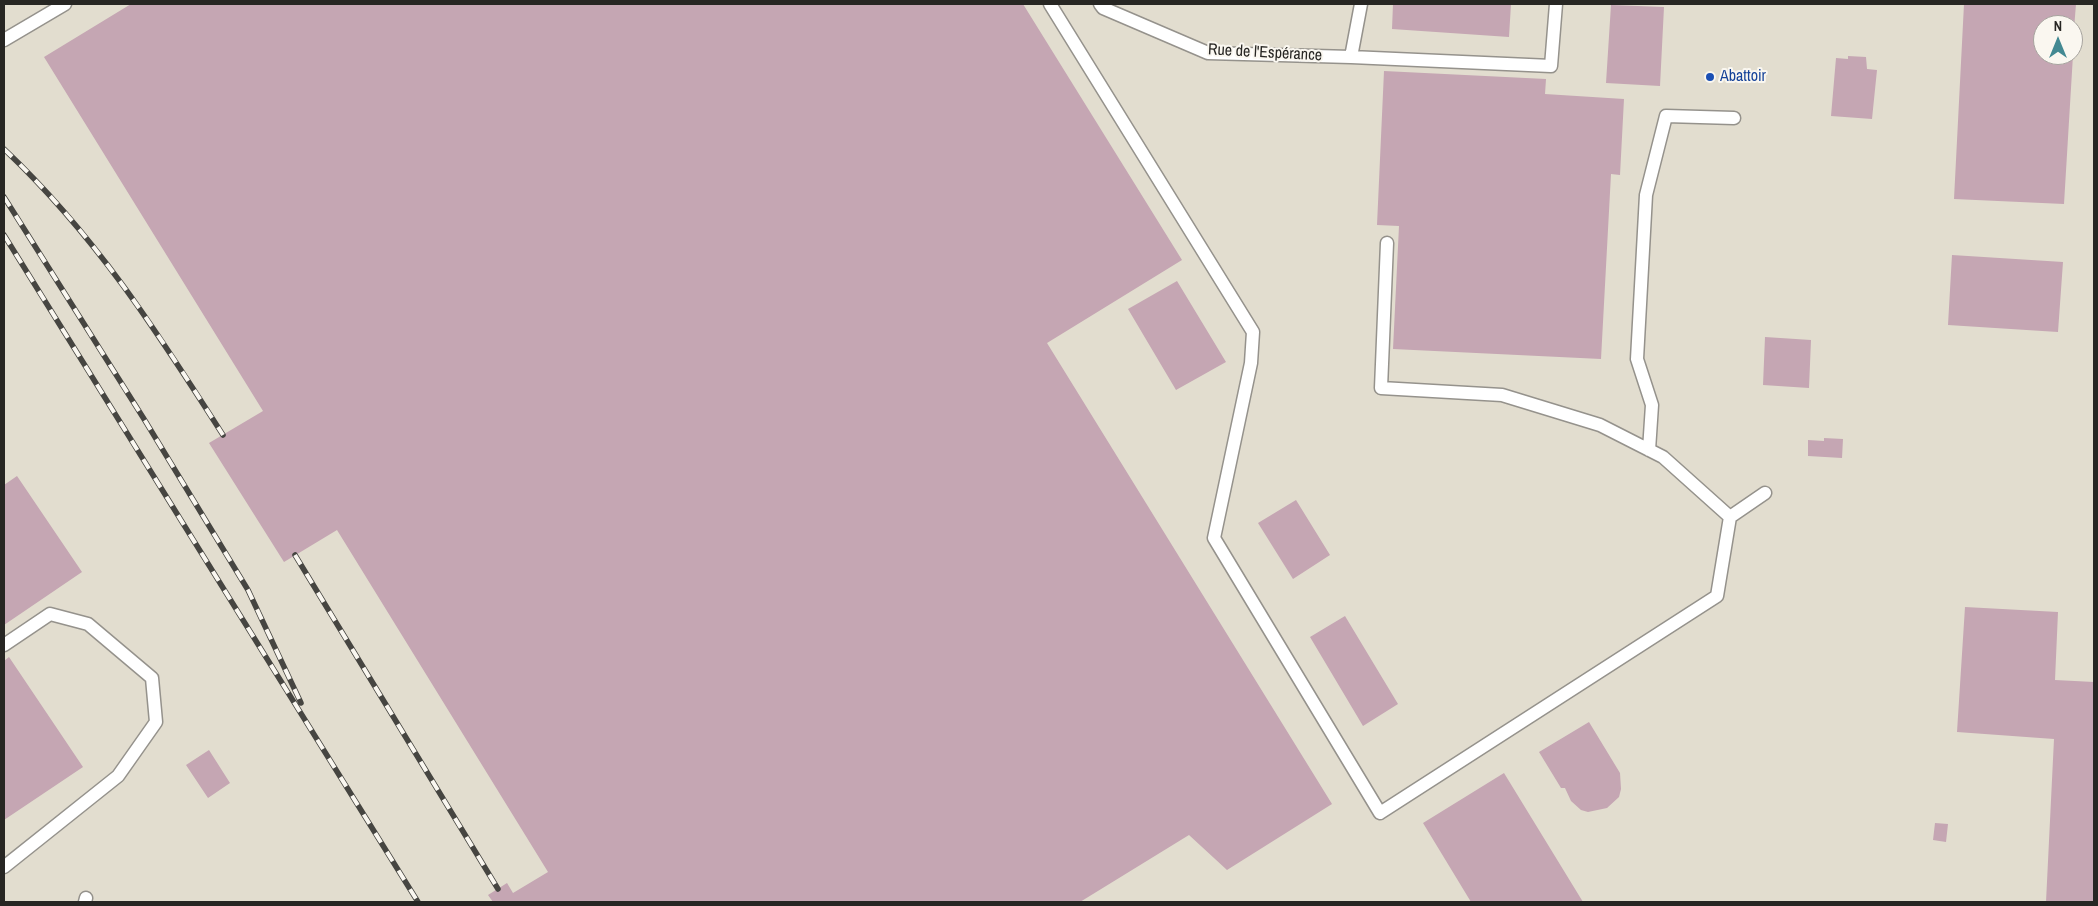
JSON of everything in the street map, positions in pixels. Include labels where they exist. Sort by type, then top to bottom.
[{"type":"lane","points":[[4,40],[65,4]]},
{"type":"lane","points":[[1050,4],[1253,332],[1251,363],[1214,538],[1380,813],[1718,596],[1730,517],[1765,493]]},
{"type":"lane","name":"Rue de l'Espérance","points":[[1100,4],[1103,8],[1208,53],[1551,66],[1556,4]]},
{"type":"lane","points":[[1351,57],[1361,4]]},
{"type":"lane","points":[[1649,450],[1652,405],[1636,359],[1646,195],[1666,116],[1734,118]]},
{"type":"lane","points":[[1387,243],[1381,388],[1502,395],[1600,425],[1663,458],[1730,517]]},
{"type":"lane","points":[[4,645],[50,614],[88,624],[152,678],[156,722],[118,776],[4,867]]},
{"type":"shaded area","points":[[4,4],[2094,4],[2094,902],[4,902]]},
{"type":"building","points":[[131,4],[1023,4],[1182,260],[1047,343],[1332,804],[1227,870],[1189,835],[1080,902],[493,902],[488,895],[507,883],[513,893],[548,872],[337,530],[284,562],[209,443],[263,411],[44,57]]},
{"type":"building","points":[[1393,4],[1511,4],[1509,37],[1392,29]]},
{"type":"building","points":[[1964,4],[2076,4],[2075,15],[2033,15],[2033,65],[2072,65],[2064,204],[1954,199]]},
{"type":"building","points":[[1611,5],[1664,7],[1660,86],[1606,83]]},
{"type":"building","points":[[1848,56],[1866,57],[1867,69],[1877,70],[1872,119],[1831,116],[1836,58],[1848,59]]},
{"type":"building","points":[[1384,71],[1546,79],[1545,94],[1624,99],[1620,175],[1611,174],[1601,359],[1393,349],[1399,226],[1377,225]]},
{"type":"building","points":[[1952,255],[2063,262],[2058,332],[1948,325]]},
{"type":"building","points":[[1177,281],[1226,362],[1176,390],[1128,309]]},
{"type":"building","points":[[1765,337],[1811,340],[1809,388],[1763,385]]},
{"type":"building","points":[[1824,438],[1843,439],[1842,458],[1808,456],[1808,440],[1824,441]]},
{"type":"building","points":[[17,476],[82,572],[4,625],[4,485]]},
{"type":"building","points":[[1296,500],[1330,555],[1293,579],[1258,523]]},
{"type":"building","points":[[1965,607],[2058,612],[2055,680],[2094,682],[2094,902],[2046,902],[2054,739],[1957,732]]},
{"type":"building","points":[[1345,616],[1398,704],[1363,726],[1310,637]]},
{"type":"building","points":[[9,657],[83,767],[4,820],[4,661]]},
{"type":"building","points":[[1589,722],[1620,773],[1621,789],[1619,797],[1607,808],[1588,812],[1581,810],[1571,801],[1565,788],[1561,788],[1539,752]]},
{"type":"building","points":[[209,750],[230,783],[208,798],[186,765]]},
{"type":"building","points":[[1504,773],[1583,902],[1471,902],[1423,823]]},
{"type":"building","points":[[1935,823],[1948,824],[1946,842],[1933,840]]},
{"type":"railway","points":[[4,149],[37,182],[96,250],[148,321],[223,435]]},
{"type":"railway","points":[[4,197],[144,419],[248,590],[301,703]]},
{"type":"railway","points":[[4,235],[418,902]]},
{"type":"railway","points":[[295,555],[498,889]]},
{"type":"place","name":"Abattoir","points":[[1710,77]]}]
